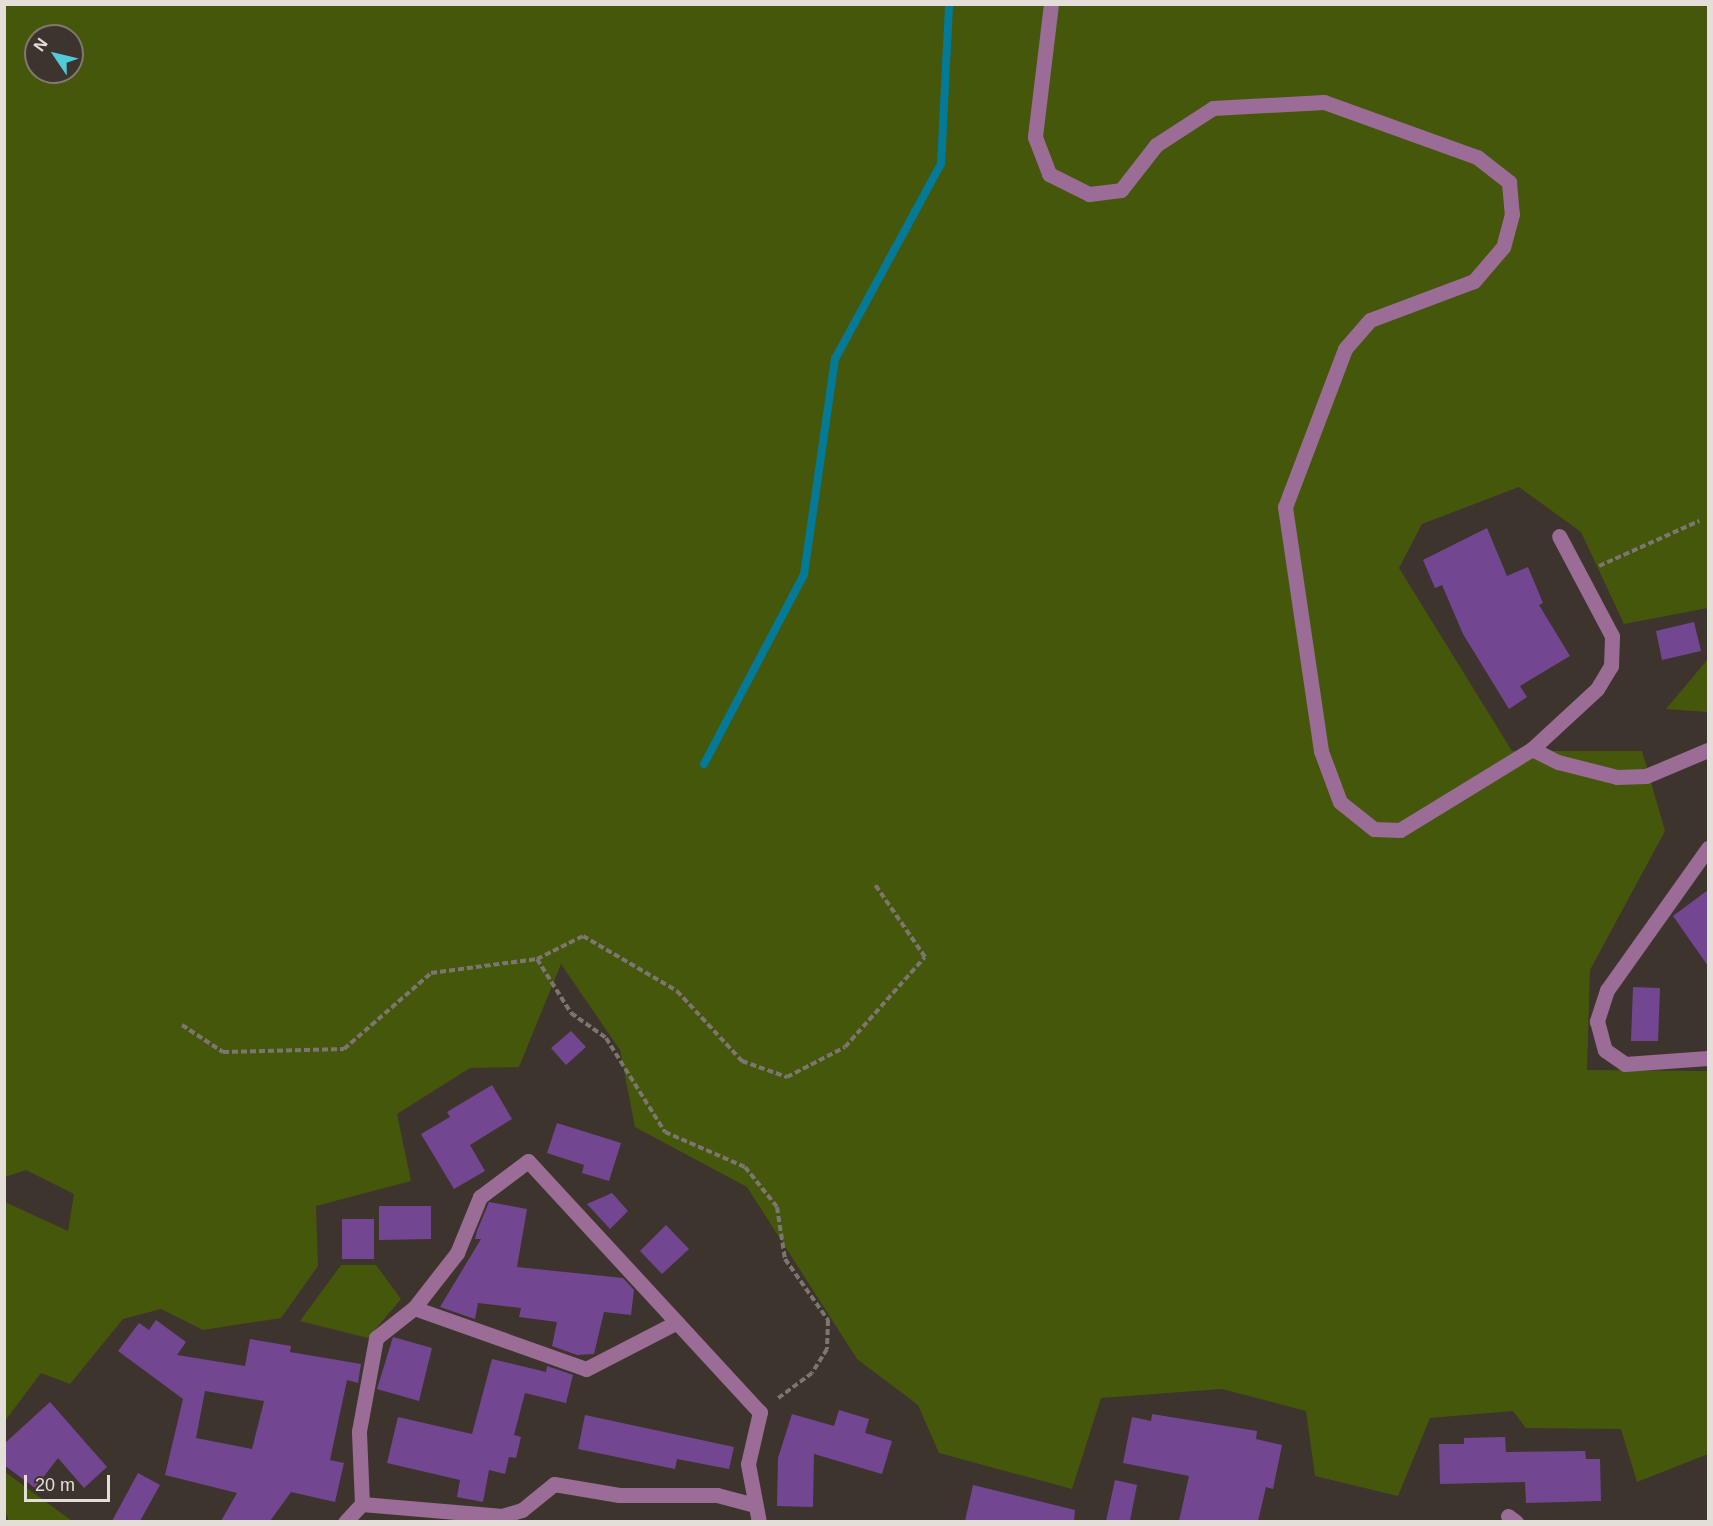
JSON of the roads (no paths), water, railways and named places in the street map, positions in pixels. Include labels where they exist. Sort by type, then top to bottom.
[{"type":"street","points":[[1051,4],[1035,137],[1049,174],[1089,194],[1121,190],[1156,145],[1213,108],[1324,102],[1477,156],[1509,182],[1512,214],[1503,247],[1474,281],[1370,320],[1345,349],[1285,507],[1321,750],[1340,802],[1374,829],[1400,830],[1532,749],[1597,689],[1611,666],[1612,636],[1559,536]]},
{"type":"street","points":[[1532,749],[1558,762],[1617,777],[1646,776],[1708,750]]},
{"type":"street","points":[[1708,851],[1607,990],[1597,1021],[1605,1050],[1625,1064],[1708,1058]]},
{"type":"street","points":[[345,1521],[362,1504],[359,1431],[376,1338],[414,1308],[457,1252],[480,1197],[528,1161],[760,1412],[748,1464],[759,1521]]},
{"type":"street","points":[[414,1308],[586,1369],[676,1322]]},
{"type":"street","points":[[362,1504],[502,1516],[522,1510],[554,1484],[620,1495],[717,1495],[755,1505]]},
{"type":"waterway","points":[[704,764],[804,574],[835,359],[941,164],[949,4]]}]
